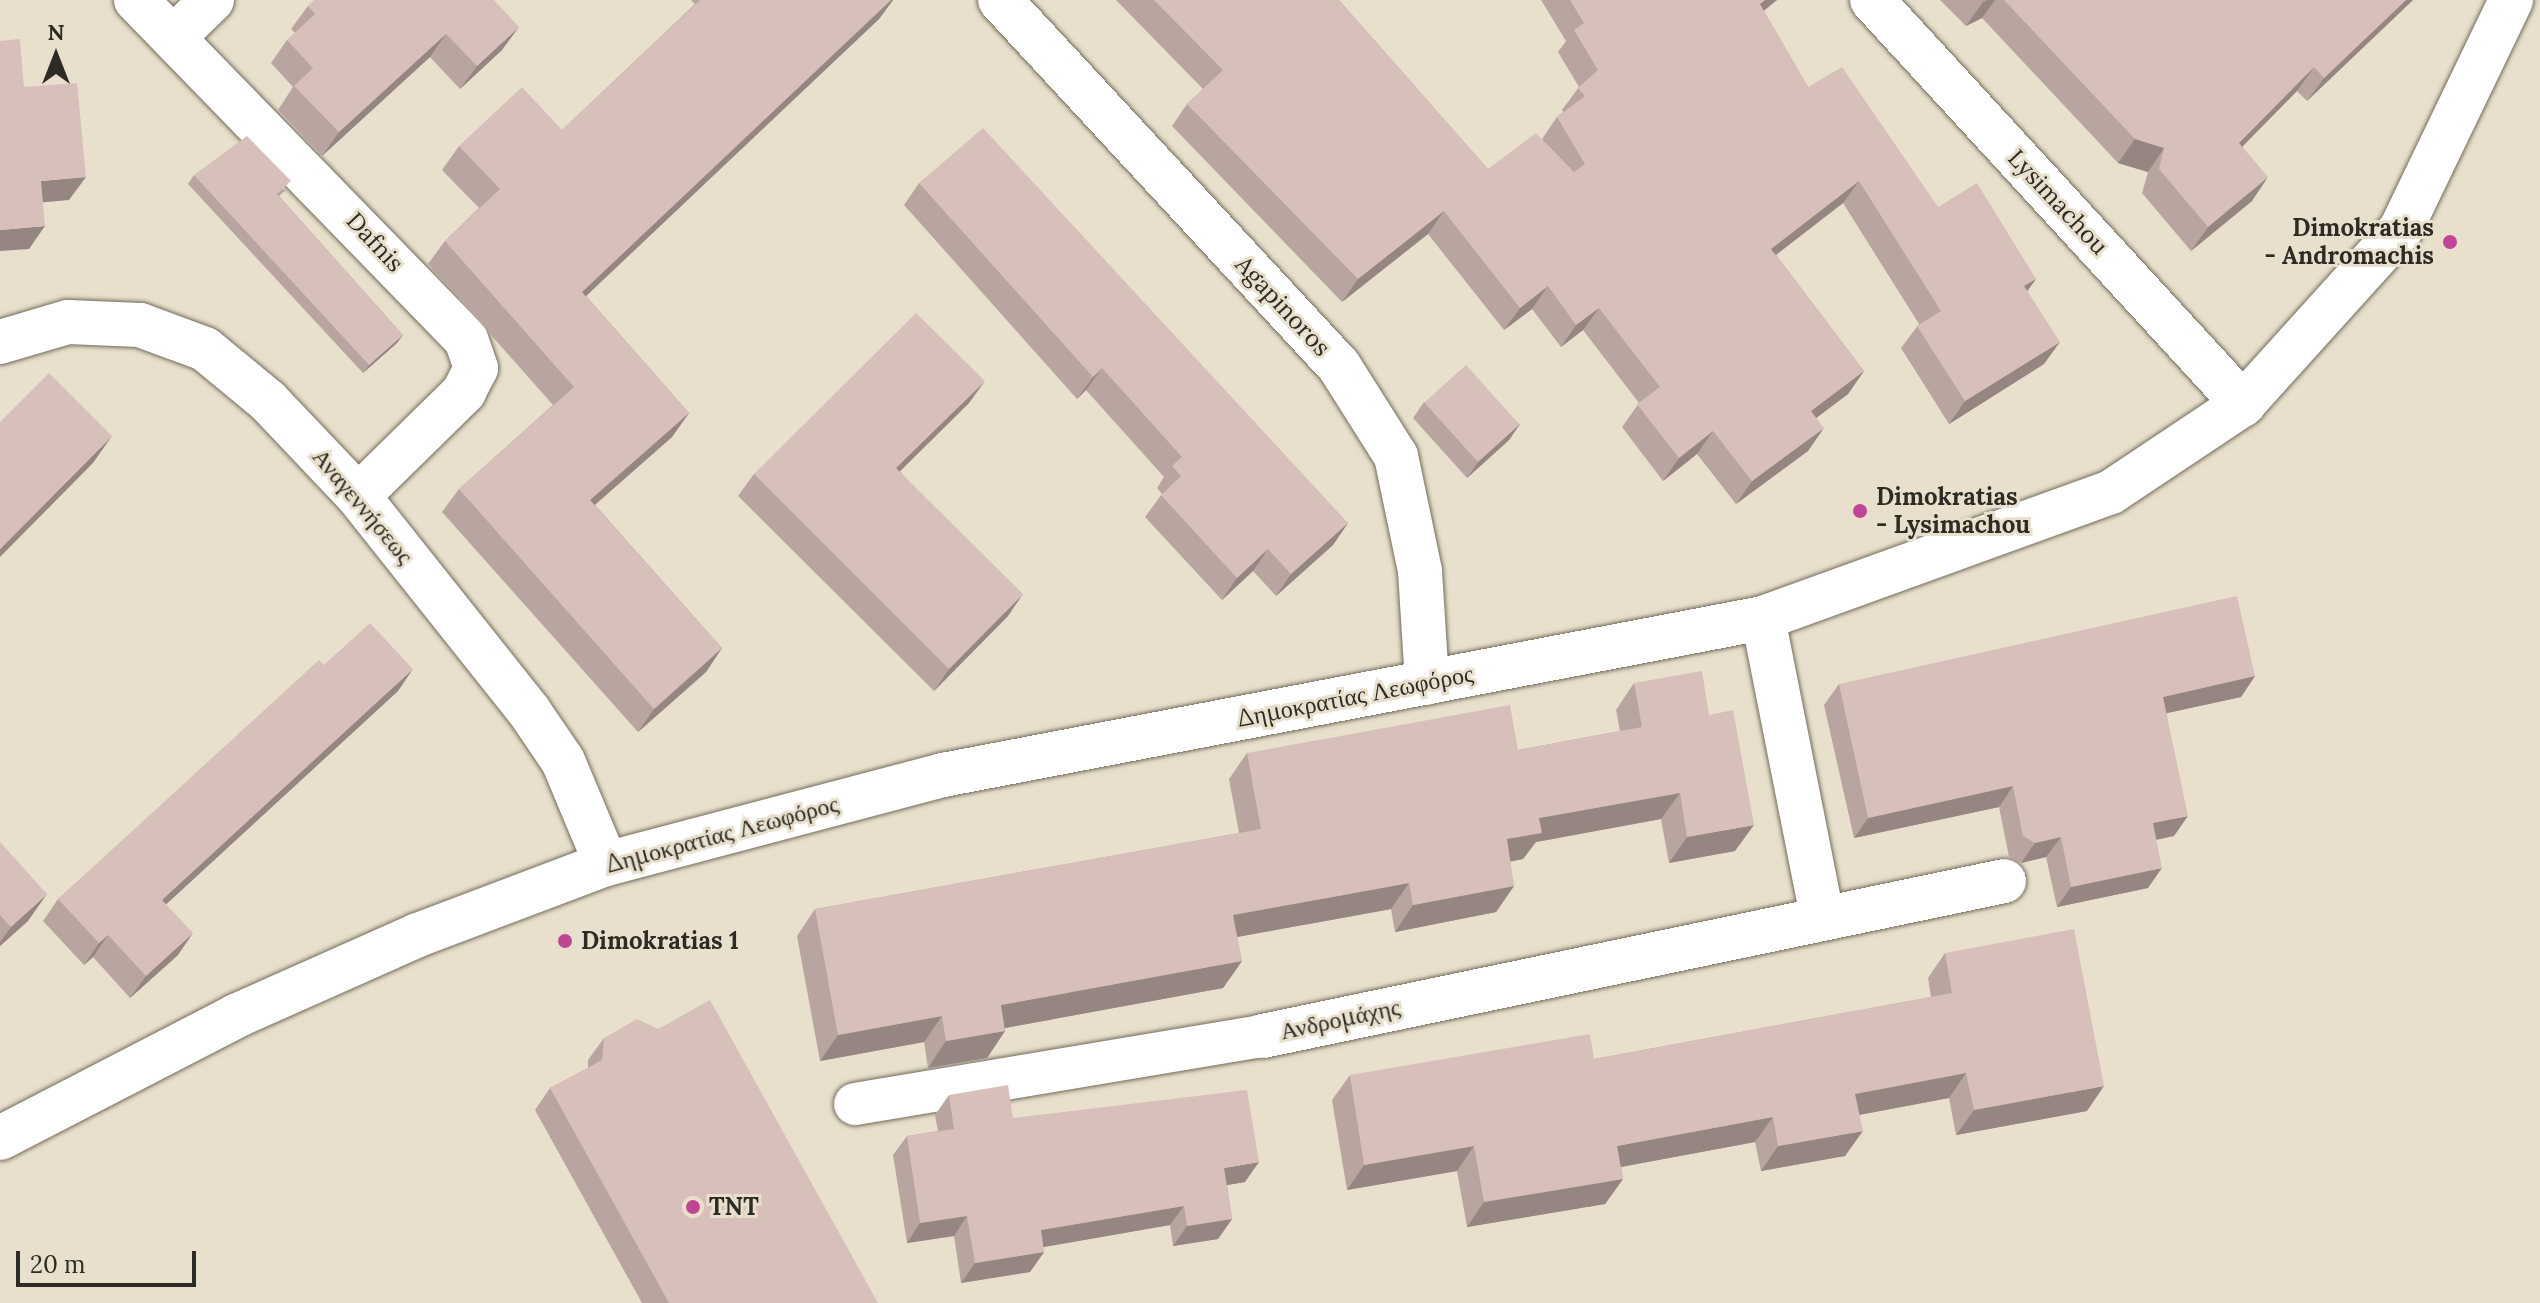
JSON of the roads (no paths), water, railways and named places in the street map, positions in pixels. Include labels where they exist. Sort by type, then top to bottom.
[{"type":"street","name":"Dafnis","points":[[136,0],[466,339],[476,368],[464,392],[358,496]]},
{"type":"street","points":[[174,37],[212,0]]},
{"type":"street","name":"Agapinoros","points":[[1000,0],[1339,366],[1396,456],[1420,571],[1427,683]]},
{"type":"street","name":"Lysimachou","points":[[1872,0],[2243,404]]},
{"type":"street","name":"Δημοκρατίας Λεωφόρος","points":[[0,1138],[236,1016],[418,935],[606,864],[943,775],[1763,618],[2111,492],[2243,404],[2401,229],[2511,0]]},
{"type":"street","name":"Αναγεννήσεως","points":[[0,342],[68,322],[140,325],[205,349],[268,401],[358,496],[563,761],[606,864]]},
{"type":"street","points":[[1763,618],[1822,916]]},
{"type":"street","name":"Ανδρομάχης","points":[[855,1104],[1263,1036],[1822,916],[2004,881]]},
{"type":"place","name":"Dimokratias - Andromachis","points":[[2450,242]]},
{"type":"place","name":"Dimokratias - Lysimachou","points":[[1860,511]]},
{"type":"place","name":"Dimokratias 1","points":[[565,941]]},
{"type":"place","name":"TNT","points":[[693,1207]]}]
